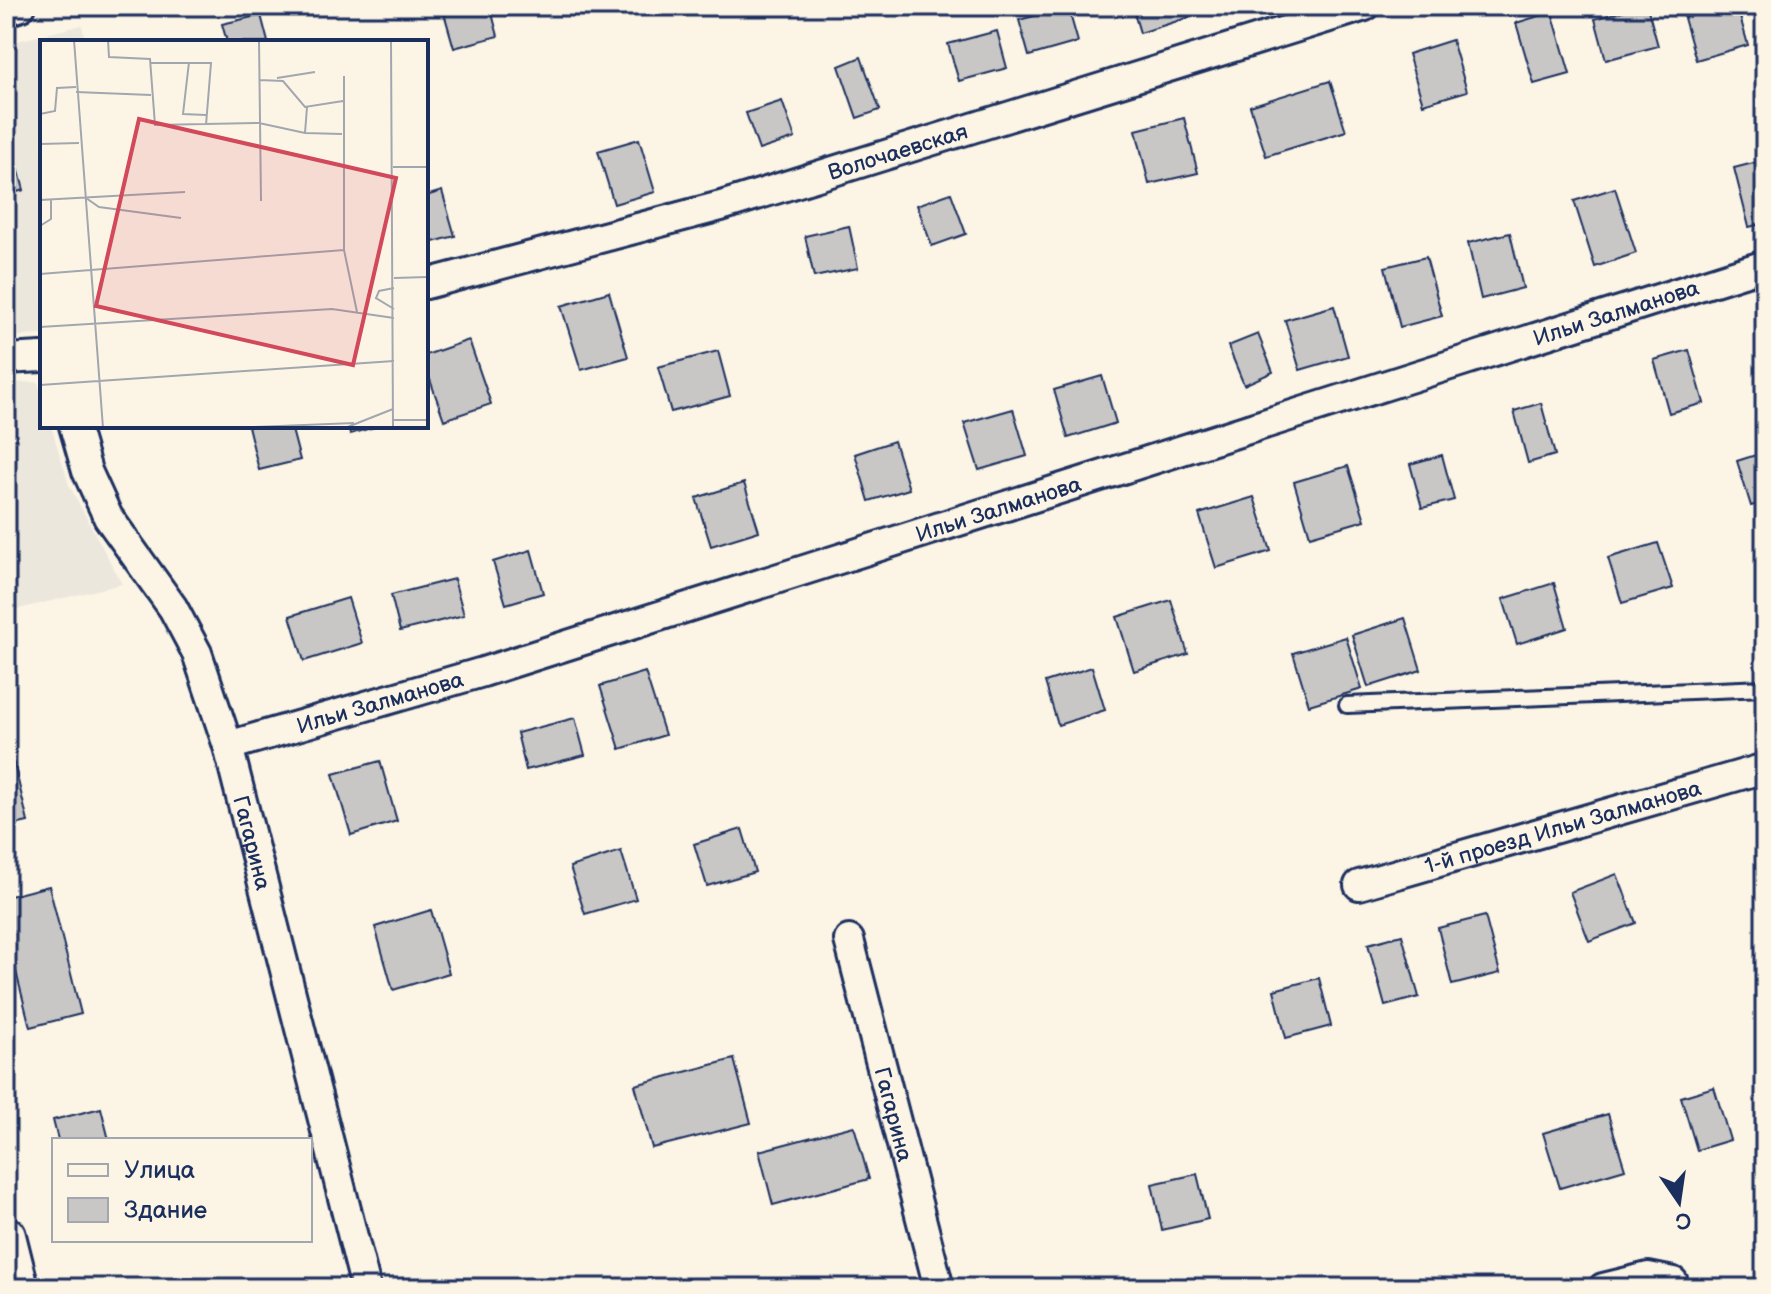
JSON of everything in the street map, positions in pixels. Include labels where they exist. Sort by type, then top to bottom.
[{"type":"street","points":[[6,11],[21,6]]},
{"type":"street","name":"Волочаевская","points":[[428,283],[721,206],[1365,6]]},
{"type":"street","name":"Ильи Залманова","points":[[228,746],[483,672],[1765,265]]},
{"type":"street","points":[[6,359],[40,357]]},
{"type":"street","name":"Гагарина","points":[[75,428],[87,471],[108,517],[173,608],[197,653],[228,746],[366,1288]]},
{"type":"street","name":"1-й проезд Ильи Залманова","points":[[1359,885],[1765,768]]},
{"type":"street","name":"Гагарина","points":[[849,940],[939,1288]]},
{"type":"street","points":[[6,1236],[19,1288]]},
{"type":"street","points":[[1603,1288],[1648,1277],[1676,1285]]},
{"type":"lane","points":[[1347,705],[1765,688]]},
{"type":"shaded area","points":[[82,25],[85,40],[40,40],[40,335],[6,337],[6,44]]},
{"type":"shaded area","points":[[38,382],[40,428],[52,428],[69,485],[122,584],[6,612],[6,383]]},
{"type":"building","points":[[442,6],[490,6],[498,36],[454,48]]},
{"type":"building","points":[[1132,6],[1187,6],[1190,17],[1140,33]]},
{"type":"building","points":[[1647,6],[1658,46],[1606,60],[1595,19]]},
{"type":"building","points":[[1737,6],[1748,45],[1696,60],[1684,18]]},
{"type":"building","points":[[1068,7],[1078,42],[1029,56],[1019,20]]},
{"type":"building","points":[[1552,12],[1570,74],[1534,84],[1516,23]]},
{"type":"building","points":[[261,15],[267,40],[226,40],[222,24]]},
{"type":"building","points":[[997,31],[1007,68],[959,81],[948,44]]},
{"type":"building","points":[[1452,40],[1467,91],[1423,104],[1408,54]]},
{"type":"building","points":[[861,57],[880,110],[857,118],[839,66]]},
{"type":"building","points":[[1330,81],[1346,131],[1266,156],[1250,106]]},
{"type":"building","points":[[782,101],[795,138],[759,150],[746,113]]},
{"type":"building","points":[[1184,118],[1198,173],[1149,184],[1136,130]]},
{"type":"building","points":[[6,123],[24,190],[6,195]]},
{"type":"building","points":[[639,139],[655,192],[614,204],[598,151]]},
{"type":"building","points":[[1765,160],[1765,223],[1749,227],[1734,168]]},
{"type":"building","points":[[1615,188],[1636,253],[1595,267],[1574,201]]},
{"type":"building","points":[[442,191],[455,236],[428,243],[428,195]]},
{"type":"building","points":[[951,193],[966,234],[932,246],[917,205]]},
{"type":"building","points":[[849,226],[858,268],[814,277],[805,236]]},
{"type":"building","points":[[1510,233],[1523,288],[1481,299],[1468,243]]},
{"type":"building","points":[[1426,257],[1442,316],[1400,327],[1385,267]]},
{"type":"building","points":[[609,292],[628,357],[581,370],[561,306]]},
{"type":"building","points":[[1334,306],[1348,356],[1300,370],[1285,320]]},
{"type":"building","points":[[1258,334],[1273,372],[1244,385],[1228,346]]},
{"type":"building","points":[[469,340],[491,404],[444,420],[428,374],[428,354]]},
{"type":"building","points":[[1689,350],[1704,403],[1669,413],[1654,360]]},
{"type":"building","points":[[718,351],[730,396],[671,412],[658,367]]},
{"type":"building","points":[[1102,376],[1116,423],[1068,438],[1054,390]]},
{"type":"building","points":[[1541,403],[1555,455],[1528,463],[1514,411]]},
{"type":"building","points":[[1013,409],[1027,456],[979,470],[964,423]]},
{"type":"building","points":[[248,428],[292,428],[300,460],[259,470]]},
{"type":"building","points":[[348,428],[371,428],[350,434]]},
{"type":"building","points":[[894,441],[909,489],[869,501],[855,454]]},
{"type":"building","points":[[1765,452],[1765,502],[1751,506],[1737,461]]},
{"type":"building","points":[[1442,455],[1454,500],[1422,508],[1410,464]]},
{"type":"building","points":[[1348,466],[1365,520],[1310,536],[1294,482]]},
{"type":"building","points":[[744,483],[759,531],[711,546],[696,498]]},
{"type":"building","points":[[1254,497],[1271,551],[1216,568],[1199,514]]},
{"type":"building","points":[[1658,543],[1673,588],[1622,603],[1608,558]]},
{"type":"building","points":[[531,550],[543,593],[506,604],[493,562]]},
{"type":"building","points":[[454,579],[464,615],[400,631],[391,595]]},
{"type":"building","points":[[1554,583],[1567,628],[1517,644],[1503,599]]},
{"type":"building","points":[[348,598],[362,643],[304,661],[290,616]]},
{"type":"building","points":[[1171,600],[1188,654],[1134,671],[1117,617]]},
{"type":"building","points":[[1405,618],[1421,670],[1368,687],[1352,635]]},
{"type":"building","points":[[1346,637],[1362,689],[1309,705],[1293,653]]},
{"type":"building","points":[[1092,667],[1105,710],[1058,725],[1045,682]]},
{"type":"building","points":[[645,672],[665,735],[620,749],[600,686]]},
{"type":"building","points":[[575,718],[585,755],[526,770],[517,733]]},
{"type":"building","points":[[6,730],[28,822],[6,827]]},
{"type":"building","points":[[380,761],[397,821],[351,835],[333,774]]},
{"type":"building","points":[[742,829],[755,872],[707,886],[694,844]]},
{"type":"building","points":[[621,851],[636,899],[585,914],[570,867]]},
{"type":"building","points":[[1617,874],[1636,923],[1589,941],[1570,892]]},
{"type":"building","points":[[49,886],[81,1014],[30,1027],[6,932],[6,897]]},
{"type":"building","points":[[431,910],[449,973],[393,990],[375,927]]},
{"type":"building","points":[[1485,916],[1500,973],[1452,985],[1438,928]]},
{"type":"building","points":[[1402,935],[1419,997],[1385,1006],[1368,944]]},
{"type":"building","points":[[1319,978],[1331,1026],[1286,1038],[1274,990]]},
{"type":"building","points":[[734,1059],[751,1123],[652,1148],[635,1085]]},
{"type":"building","points":[[1714,1087],[1730,1140],[1697,1150],[1681,1097]]},
{"type":"building","points":[[101,1108],[108,1138],[58,1138],[53,1120]]},
{"type":"building","points":[[1608,1114],[1625,1169],[1560,1188],[1543,1133]]},
{"type":"building","points":[[854,1126],[869,1179],[773,1205],[759,1151]]},
{"type":"building","points":[[1197,1174],[1208,1219],[1162,1230],[1152,1184]]}]
